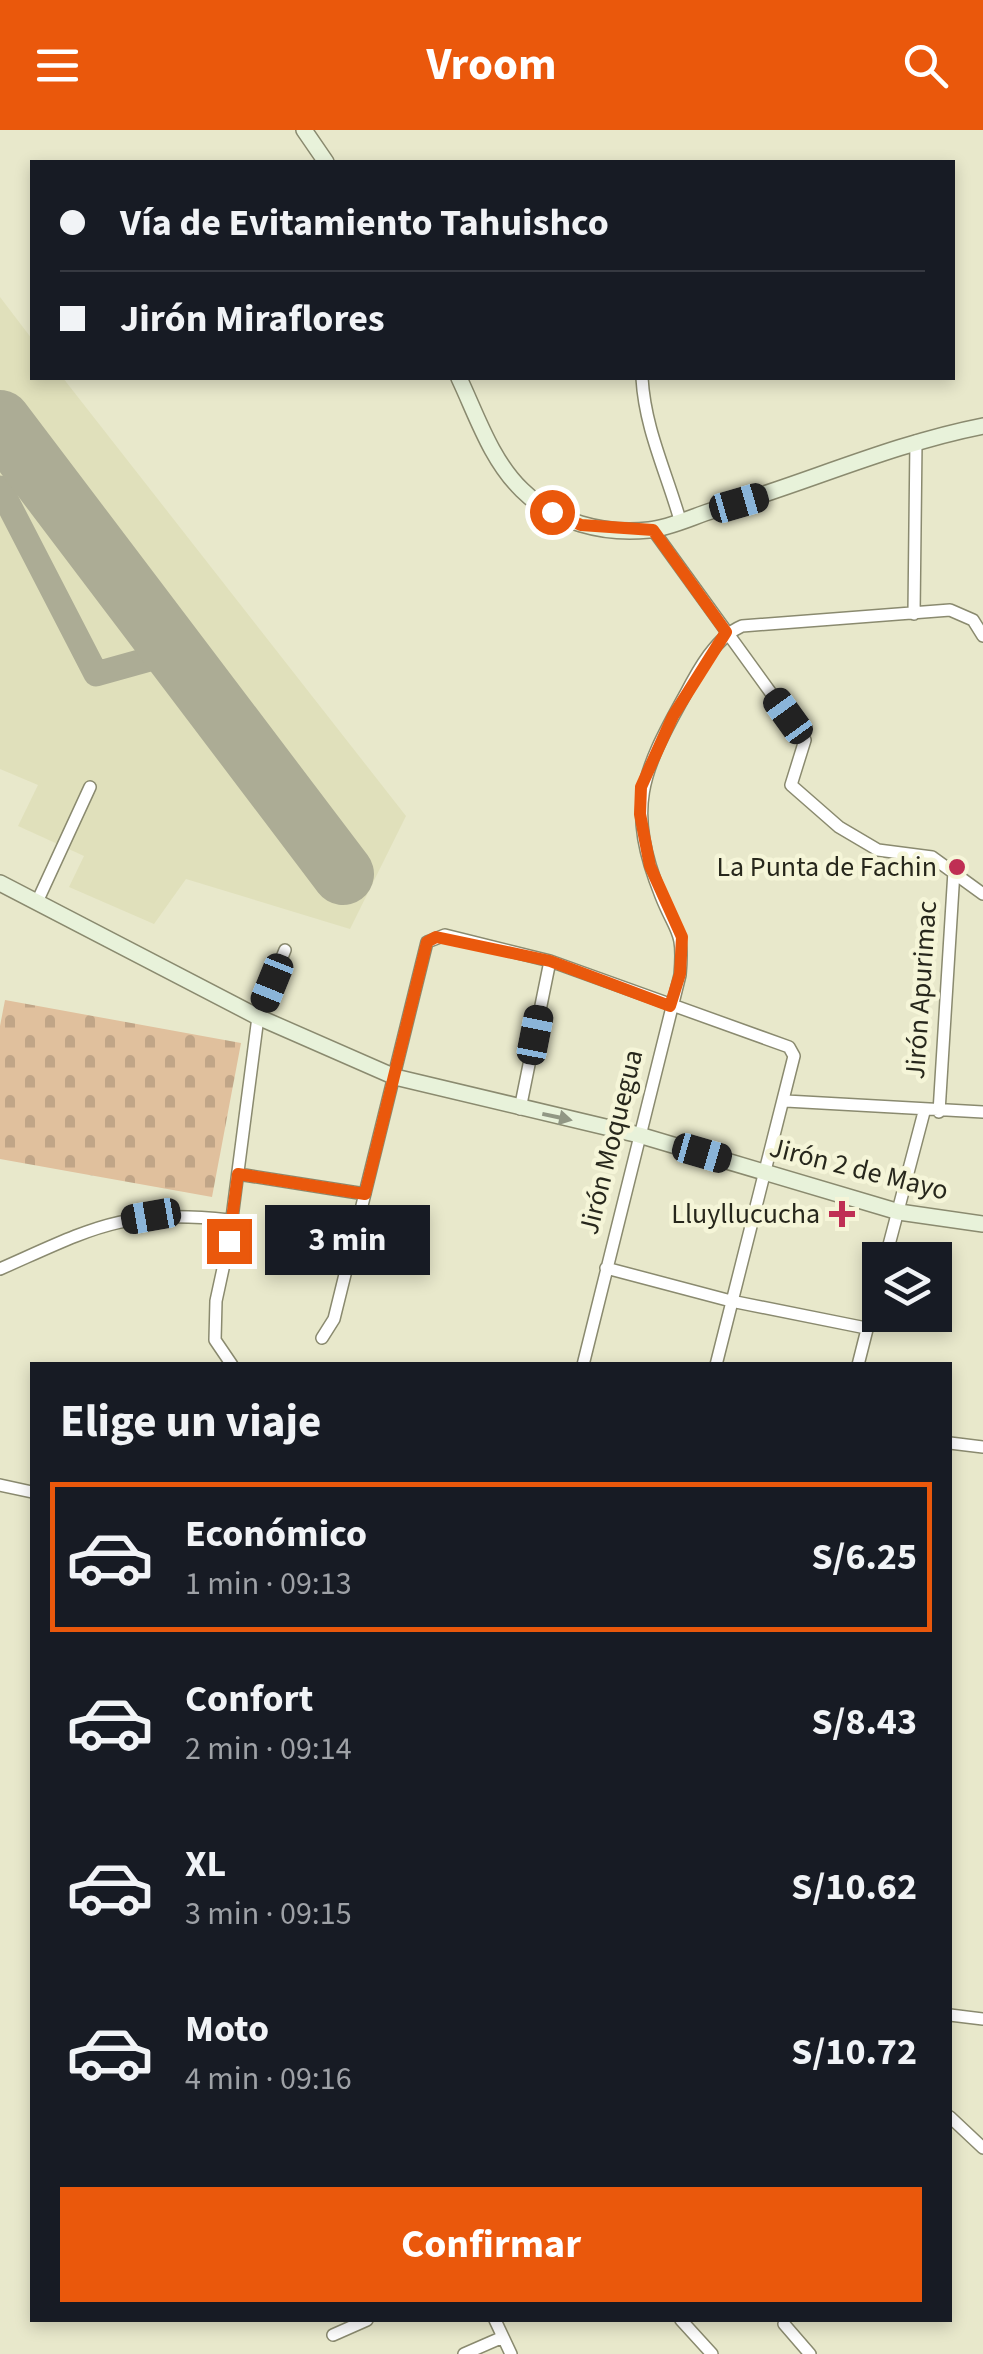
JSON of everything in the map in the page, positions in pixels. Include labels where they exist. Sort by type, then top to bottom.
[{"type":"main road","points":[[304,130],[325,160]]},
{"type":"main road","points":[[461,380],[491,446],[524,492],[581,525],[653,530],[798,486],[916,440],[983,426]]},
{"type":"main road","name":"Jirón 2 de Mayo","points":[[0,883],[258,1016],[395,1077],[520,1110],[639,1135],[899,1212],[983,1224]]},
{"type":"street","points":[[642,380],[644,410],[655,453],[680,520]]},
{"type":"street","points":[[914,614],[916,440]]},
{"type":"street","points":[[653,530],[805,740],[791,784],[839,827],[878,850],[919,853],[954,871],[983,894]]},
{"type":"street","points":[[726,632],[756,623],[964,613],[983,636]]},
{"type":"street","name":"Jirón Moquegua","points":[[584,1362],[680,974],[682,937],[650,866],[640,814],[641,787],[673,716],[726,632]]},
{"type":"street","points":[[36,902],[90,787]]},
{"type":"street","name":"Jirón Apurimac","points":[[938,1112],[954,871]]},
{"type":"street","points":[[322,1338],[334,1319],[427,942],[444,936],[550,961],[789,1047],[794,1056],[786,1101],[717,1362]]},
{"type":"street","points":[[230,1362],[215,1340],[214,1320],[229,1241],[258,1016],[284,950]]},
{"type":"street","points":[[520,1110],[550,961]]},
{"type":"street","points":[[786,1101],[924,1112],[983,1112]]},
{"type":"street","points":[[890,1242],[924,1112]]},
{"type":"street","points":[[238,1174],[365,1194]]},
{"type":"street","points":[[0,1269],[85,1229],[110,1222],[166,1215],[229,1220]]},
{"type":"street","points":[[606,1268],[731,1301],[862,1327]]},
{"type":"street","points":[[859,1362],[865,1332]]},
{"type":"street","points":[[952,1443],[983,1446]]},
{"type":"street","points":[[0,1485],[30,1492]]},
{"type":"street","points":[[952,2015],[983,2019]]},
{"type":"street","points":[[952,2119],[983,2148]]},
{"type":"street","points":[[333,2335],[362,2322]]},
{"type":"street","points":[[496,2322],[511,2354]]},
{"type":"street","points":[[683,2322],[712,2354]]},
{"type":"street","points":[[784,2324],[810,2354]]},
{"type":"street","points":[[464,2354],[503,2337]]},
{"type":"shaded area","points":[[0,297],[30,336],[30,380],[65,380],[406,816],[350,929],[186,879],[154,924],[69,887],[84,856],[18,826],[38,785],[0,769]]},
{"type":"green space","points":[[5,1000],[241,1043],[212,1197],[0,1159],[0,1026]]},
{"type":"taxiway","points":[[0,488],[96,674],[175,652]]},
{"type":"runway","points":[[0,421],[343,874]]},
{"type":"place","name":"La Punta de Fachin","points":[[957,867]]},
{"type":"place","name":"Lluyllucucha","points":[[842,1214]]},
{"type":"route","points":[[229,1241],[238,1174],[365,1194],[427,942],[436,937],[513,950],[670,1006],[680,974],[682,937],[650,866],[640,814],[641,787],[654,750],[692,681],[726,632],[653,530],[617,531],[581,525],[552,512]]}]
